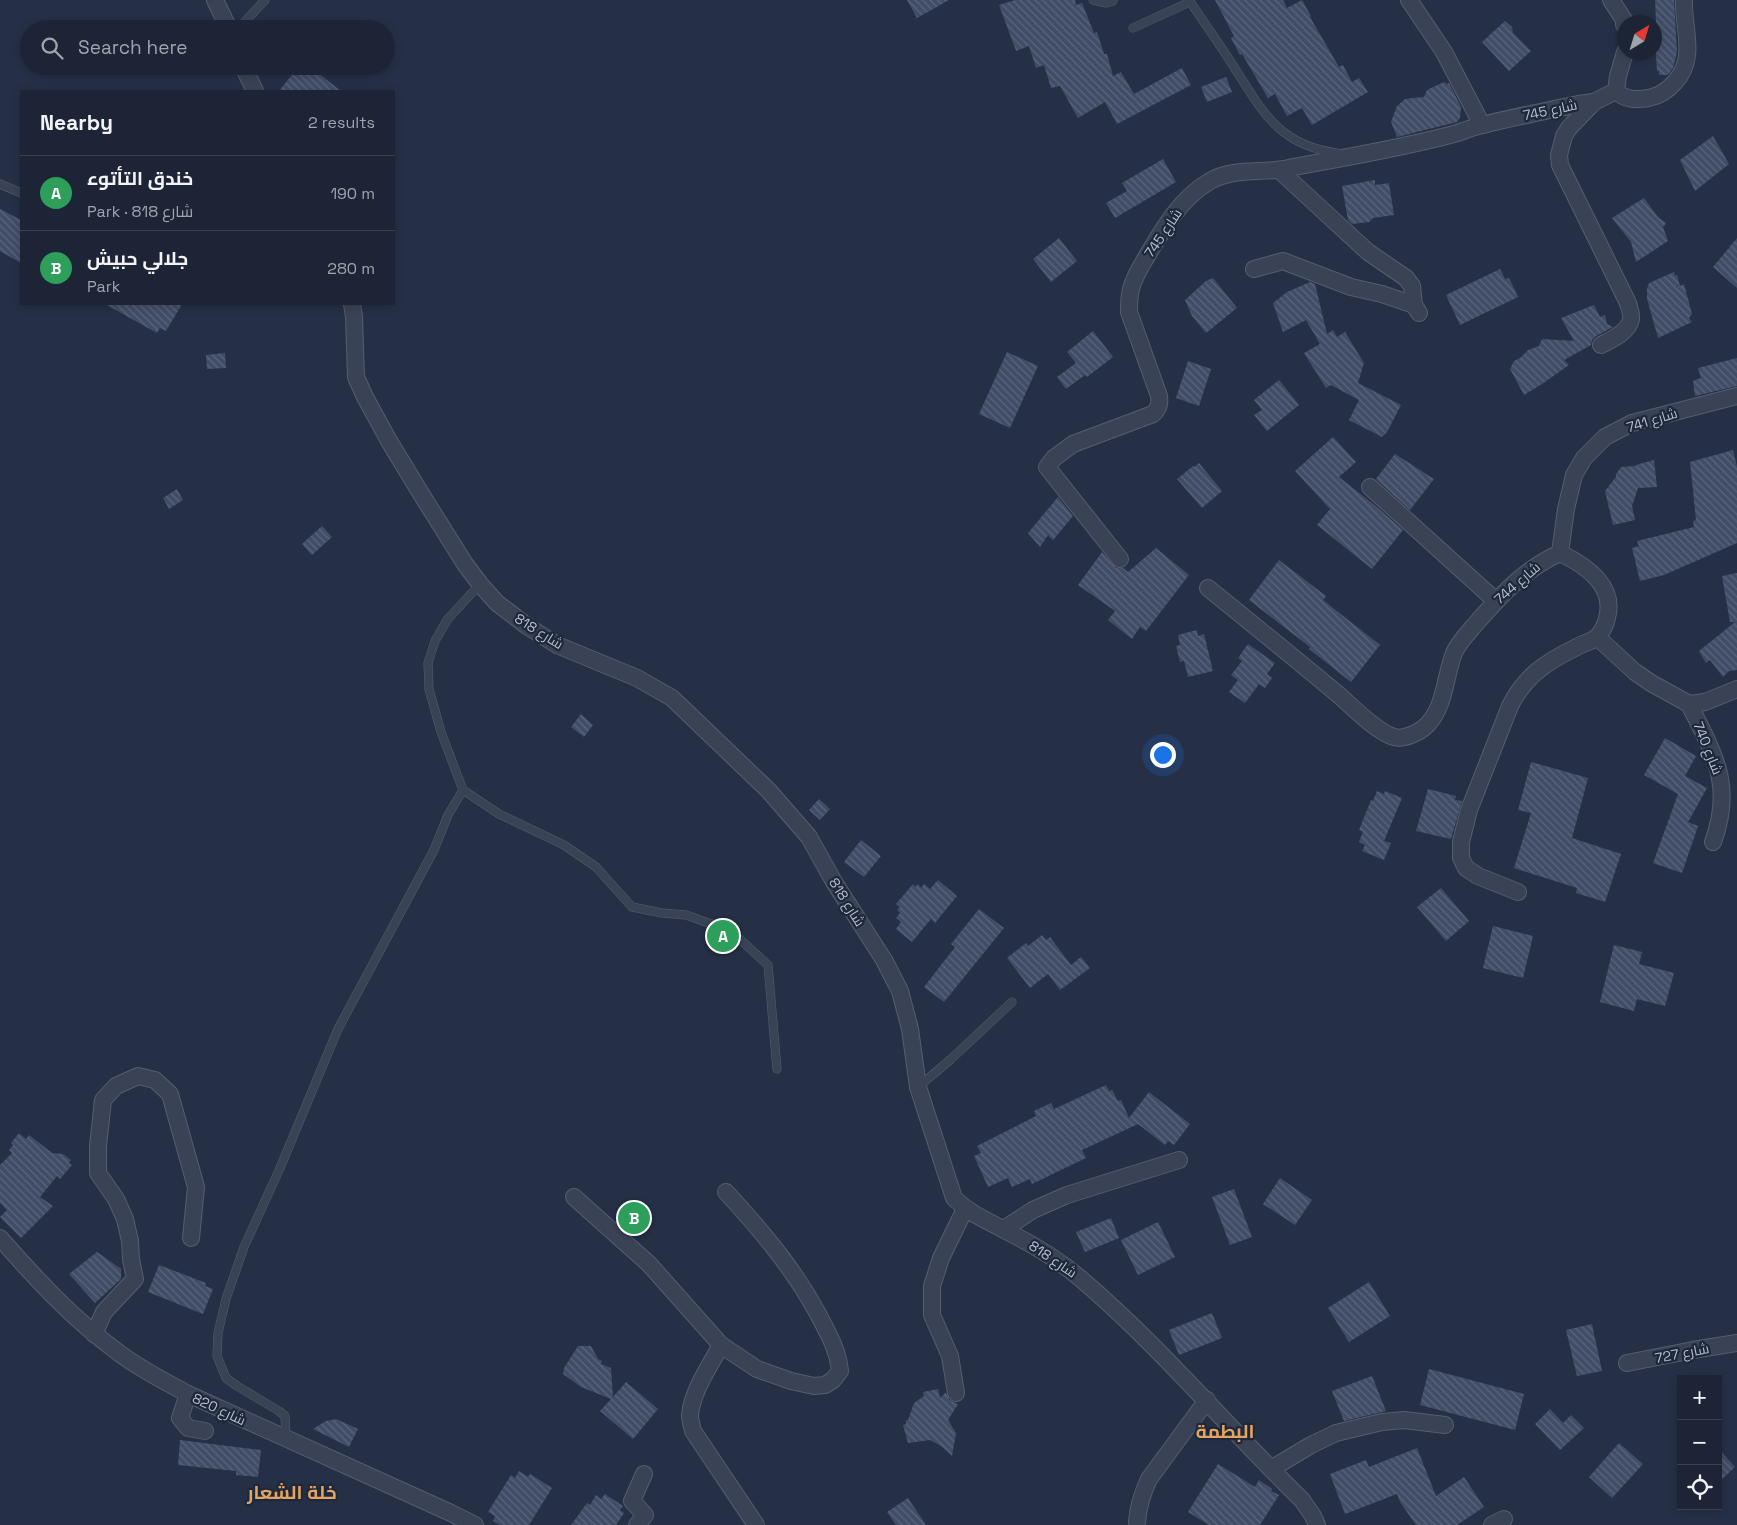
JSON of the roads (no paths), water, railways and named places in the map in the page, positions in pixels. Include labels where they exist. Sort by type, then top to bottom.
[{"type":"street","points":[[215,0],[225,20]]},
{"type":"street","points":[[1409,0],[1444,52],[1482,125]]},
{"type":"street","points":[[1612,0],[1621,15]]},
{"type":"street","points":[[1616,91],[1626,98],[1639,100],[1656,96],[1670,88],[1681,76],[1688,53],[1684,0]]},
{"type":"street","points":[[1616,91],[1623,60]]},
{"type":"street","points":[[247,75],[255,90]]},
{"type":"street","points":[[1600,345],[1621,333],[1628,326],[1632,318],[1628,303],[1560,164],[1559,155],[1564,136],[1569,128],[1594,102],[1616,91]]},
{"type":"street","name":"شارع 745","points":[[1120,559],[1047,466],[1054,458],[1073,444],[1154,414],[1157,410],[1160,404],[1159,396],[1129,312],[1131,289],[1138,272],[1171,217],[1197,190],[1210,181],[1224,175],[1279,170],[1354,156],[1455,134],[1482,125],[1594,102]]},
{"type":"street","points":[[1254,269],[1283,261],[1351,287],[1382,294],[1416,309],[1412,286],[1406,278],[1368,252],[1279,170]]},
{"type":"street","name":"شارع 818","points":[[352,305],[356,377],[365,397],[389,442],[465,564],[480,584],[497,603],[557,645],[638,678],[672,698],[769,791],[809,836],[834,882],[884,960],[900,991],[910,1028],[918,1086],[954,1198],[964,1209],[1004,1229],[1056,1260],[1081,1279],[1120,1314],[1207,1400],[1302,1500],[1314,1516],[1317,1525]]},
{"type":"street","name":"شارع 741","points":[[1560,553],[1566,509],[1574,475],[1584,458],[1605,437],[1632,423],[1737,396]]},
{"type":"street","points":[[1370,487],[1496,601]]},
{"type":"street","points":[[1518,892],[1478,876],[1466,868],[1460,858],[1460,842],[1469,810],[1518,690],[1535,672],[1551,661],[1597,637],[1606,622],[1610,610],[1609,599],[1604,587],[1580,562],[1560,553]]},
{"type":"street","name":"شارع 744","points":[[1208,588],[1379,730],[1394,738],[1415,733],[1428,724],[1438,707],[1454,652],[1471,629],[1513,583],[1543,560],[1560,553]]},
{"type":"street","points":[[1597,637],[1635,672],[1689,704]]},
{"type":"street","name":"شارع 740","points":[[1713,842],[1720,822],[1722,801],[1721,779],[1716,760],[1689,704],[1705,702],[1737,689]]},
{"type":"street","points":[[94,1334],[104,1312],[135,1279],[125,1219],[116,1199],[98,1173],[98,1146],[103,1100],[116,1086],[138,1076],[155,1080],[170,1094],[196,1187],[191,1238]]},
{"type":"street","points":[[1004,1229],[1033,1210],[1066,1194],[1179,1160]]},
{"type":"street","points":[[574,1197],[649,1264],[721,1345],[757,1369],[791,1382],[814,1386],[825,1385],[833,1380],[840,1371],[838,1357],[830,1335],[785,1261],[726,1192]]},
{"type":"street","points":[[956,1393],[950,1356],[932,1315],[932,1286],[941,1258],[964,1209]]},
{"type":"street","name":"شارع 820","points":[[0,1238],[61,1305],[120,1354],[188,1394],[475,1525]]},
{"type":"street","name":"شارع 727","points":[[1628,1363],[1737,1343]]},
{"type":"street","points":[[721,1345],[701,1378],[690,1416],[694,1430],[756,1525]]},
{"type":"street","points":[[188,1394],[180,1418],[188,1428],[205,1431]]},
{"type":"street","points":[[1137,1522],[1142,1493],[1149,1479],[1207,1400]]},
{"type":"street","points":[[1271,1469],[1311,1445],[1336,1433],[1382,1422],[1404,1420],[1446,1425]]},
{"type":"street","points":[[637,1525],[645,1515],[632,1501],[644,1474]]},
{"type":"lane","points":[[246,20],[265,0]]},
{"type":"lane","points":[[1093,0],[1106,3],[1113,1]]},
{"type":"lane","points":[[1133,28],[1190,1],[1250,94],[1264,113],[1279,128],[1293,140],[1319,151],[1354,156]]},
{"type":"lane","points":[[0,184],[20,193]]},
{"type":"lane","points":[[480,584],[447,620],[435,641],[428,663],[429,689],[441,732],[463,790],[500,814],[564,845],[596,867],[632,907],[662,913],[686,915],[731,931],[751,948],[768,965],[777,1069]]},
{"type":"lane","points":[[286,1440],[285,1416],[279,1410],[226,1378],[216,1356],[218,1333],[226,1299],[244,1247],[280,1168],[338,1029],[434,850],[448,815],[463,790]]},
{"type":"lane","points":[[918,1086],[950,1060],[1012,1002]]},
{"type":"place","name":"خندق التأتوء","points":[[723,936]]},
{"type":"place","name":"جلالي حبيش","points":[[634,1218]]},
{"type":"district","name":"البطمة","points":[[1225,1431]]},
{"type":"district","name":"خلة الشعار","points":[[292,1492]]}]
